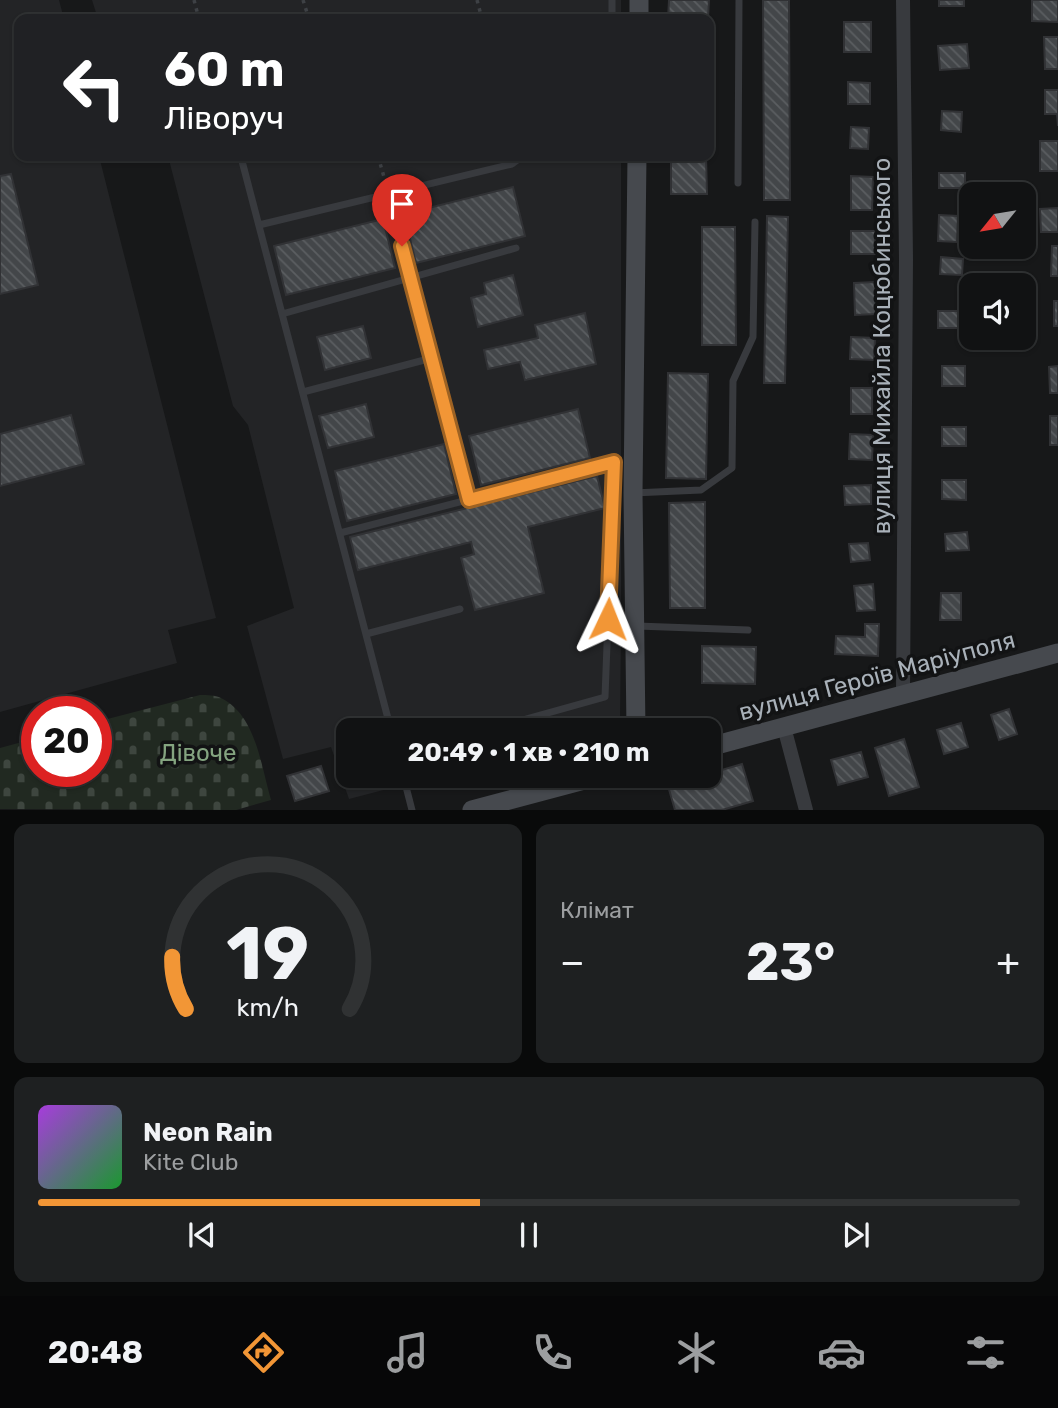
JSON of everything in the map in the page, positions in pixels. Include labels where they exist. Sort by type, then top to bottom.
[{"type":"street","name":"вулиця Михайла Коцюбинського","points":[[903,0],[906,287],[903,693]]},
{"type":"street","points":[[636,718],[633,493],[637,161]]},
{"type":"street","name":"вулиця Героїв Маріуполя","points":[[721,744],[1058,653]]},
{"type":"street","points":[[784,727],[806,810]]},
{"type":"street","points":[[472,810],[554,788]]},
{"type":"lane","points":[[738,183],[739,0]]},
{"type":"lane","points":[[242,161],[388,718]]},
{"type":"lane","points":[[259,225],[516,161]]},
{"type":"lane","points":[[388,193],[469,500]]},
{"type":"lane","points":[[633,493],[701,490],[732,468],[733,381],[753,337],[755,222]]},
{"type":"lane","points":[[282,314],[516,248]]},
{"type":"lane","points":[[303,393],[432,358]]},
{"type":"lane","points":[[340,533],[614,462],[605,697],[530,718]]},
{"type":"lane","points":[[366,634],[460,609]]},
{"type":"lane","points":[[633,626],[748,630]]},
{"type":"lane","points":[[406,788],[412,810]]},
{"type":"path","points":[[379,161],[388,193]]},
{"type":"shaded area","points":[[0,0],[59,0],[63,14],[14,14],[14,161],[100,161],[216,618],[168,630],[177,663],[58,696],[21,696],[21,706],[0,712]]},
{"type":"shaded area","points":[[92,0],[621,0],[621,14],[96,14]]},
{"type":"shaded area","points":[[169,161],[621,161],[620,718],[336,718],[336,761],[331,747],[283,759],[247,626],[294,608],[248,425],[233,406]]},
{"type":"shaded area","points":[[345,788],[391,788],[349,799]]},
{"type":"green space","name":"Дівоче","points":[[200,695],[221,698],[233,706],[250,729],[271,800],[236,810],[0,809],[0,748],[21,742],[21,787],[112,787],[112,718]]},
{"type":"building","points":[[669,0],[709,0],[708,14],[668,14]]},
{"type":"building","points":[[763,0],[789,0],[790,200],[764,200]]},
{"type":"building","points":[[939,0],[964,0],[964,6],[939,6]]},
{"type":"building","points":[[1032,0],[1058,0],[1058,22],[1032,21]]},
{"type":"building","points":[[844,22],[871,22],[871,52],[844,52]]},
{"type":"building","points":[[1044,37],[1058,37],[1058,69],[1045,69]]},
{"type":"building","points":[[967,44],[969,68],[940,70],[938,46]]},
{"type":"building","points":[[848,82],[870,83],[870,104],[848,104]]},
{"type":"building","points":[[1045,90],[1058,90],[1058,126],[1057,114],[1045,114]]},
{"type":"building","points":[[942,111],[962,112],[961,132],[941,130]]},
{"type":"building","points":[[851,127],[869,128],[868,149],[850,148]]},
{"type":"building","points":[[1040,141],[1058,141],[1058,171],[1040,171]]},
{"type":"building","points":[[671,161],[706,161],[707,194],[671,194]]},
{"type":"building","points":[[939,173],[965,173],[965,182],[959,182],[959,188],[939,188]]},
{"type":"building","points":[[11,174],[38,285],[0,294],[0,176]]},
{"type":"building","points":[[851,176],[873,177],[872,210],[851,210]]},
{"type":"building","points":[[513,187],[525,236],[416,263],[404,214]]},
{"type":"building","points":[[1058,208],[1058,232],[1041,232],[1040,209]]},
{"type":"building","points":[[939,215],[958,216],[957,242],[938,241]]},
{"type":"building","points":[[767,216],[788,217],[785,383],[764,383]]},
{"type":"building","points":[[383,219],[395,268],[286,295],[274,246]]},
{"type":"building","points":[[702,227],[735,227],[736,345],[702,345]]},
{"type":"building","points":[[851,231],[875,231],[875,254],[851,254]]},
{"type":"building","points":[[1052,246],[1058,246],[1058,276],[1051,276]]},
{"type":"building","points":[[941,257],[963,259],[962,273],[940,274]]},
{"type":"building","points":[[513,275],[523,315],[478,327],[471,298],[486,294],[484,283]]},
{"type":"building","points":[[875,282],[876,314],[855,315],[854,283]]},
{"type":"building","points":[[1054,301],[1058,301],[1058,326],[1054,326]]},
{"type":"building","points":[[938,311],[959,311],[959,328],[938,328]]},
{"type":"building","points":[[585,313],[596,364],[525,380],[520,362],[488,369],[484,350],[538,338],[535,325]]},
{"type":"building","points":[[363,326],[371,358],[325,370],[317,337]]},
{"type":"building","points":[[851,337],[875,338],[874,360],[850,359]]},
{"type":"building","points":[[942,366],[965,366],[965,386],[942,386]]},
{"type":"building","points":[[1058,366],[1058,393],[1050,393],[1049,367]]},
{"type":"building","points":[[668,373],[708,374],[706,479],[666,478]]},
{"type":"building","points":[[851,388],[872,388],[872,414],[851,414]]},
{"type":"building","points":[[366,404],[374,437],[328,448],[319,416]]},
{"type":"building","points":[[578,409],[590,458],[481,485],[469,436]]},
{"type":"building","points":[[71,415],[84,464],[0,486],[0,434]]},
{"type":"building","points":[[1050,416],[1058,416],[1058,445],[1050,445]]},
{"type":"building","points":[[942,427],[966,427],[966,446],[942,446]]},
{"type":"building","points":[[850,434],[873,435],[872,460],[849,459]]},
{"type":"building","points":[[444,444],[456,494],[347,521],[335,471]]},
{"type":"building","points":[[597,476],[605,508],[528,527],[544,593],[475,610],[461,558],[474,554],[471,542],[358,570],[350,537]]},
{"type":"building","points":[[942,480],[966,480],[966,500],[942,499]]},
{"type":"building","points":[[871,485],[871,504],[845,505],[844,486]]},
{"type":"building","points":[[705,502],[705,608],[670,608],[669,503]]},
{"type":"building","points":[[967,532],[969,550],[946,551],[945,534]]},
{"type":"building","points":[[868,543],[870,560],[851,562],[849,544]]},
{"type":"building","points":[[873,584],[875,610],[857,611],[854,586]]},
{"type":"building","points":[[941,593],[961,593],[961,620],[940,620]]},
{"type":"building","points":[[865,624],[879,624],[878,656],[835,654],[836,636],[865,637]]},
{"type":"building","points":[[702,646],[756,647],[755,684],[702,683]]},
{"type":"building","points":[[1009,709],[1017,734],[999,740],[991,715]]},
{"type":"building","points":[[961,723],[968,747],[944,754],[937,730]]},
{"type":"building","points":[[904,739],[919,787],[889,796],[875,748]]},
{"type":"building","points":[[861,752],[868,777],[838,785],[831,760]]},
{"type":"building","points":[[742,764],[753,801],[722,810],[675,810],[669,788],[721,788],[721,770]]},
{"type":"building","points":[[321,766],[329,791],[295,801],[287,776]]},
{"type":"route","points":[[402,246],[469,500],[614,462],[608,619]]}]
